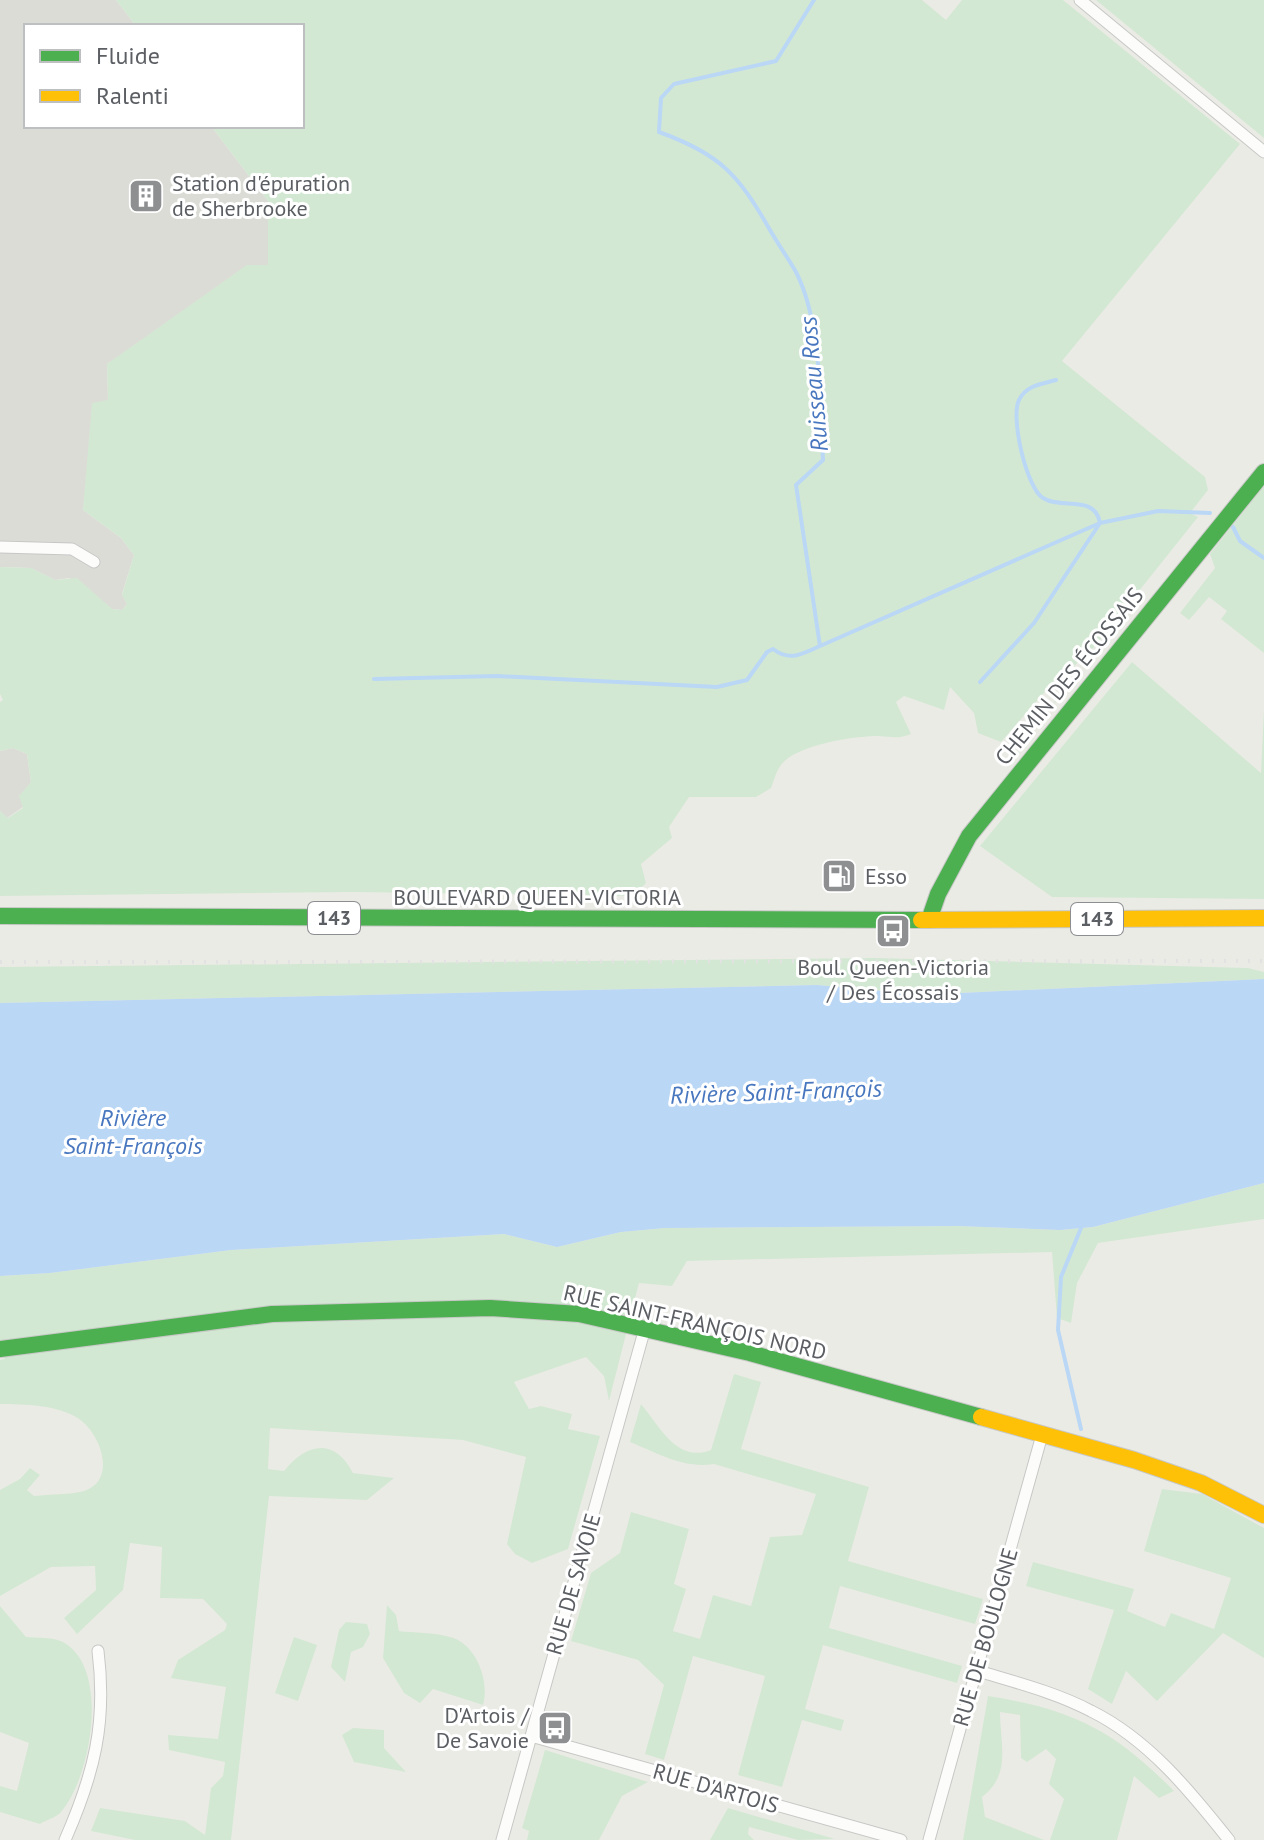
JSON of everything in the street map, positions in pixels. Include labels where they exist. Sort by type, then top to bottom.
[{"type":"main road","name":"CHEMIN DES ÉCOSSAIS","points":[[929,920],[938,894],[969,836],[1264,472]]},
{"type":"main road","name":"BOULEVARD QUEEN-VICTORIA","points":[[0,916],[929,920]]},
{"type":"main road","name":"143","points":[[929,920],[1264,918]]},
{"type":"main road","name":"RUE SAINT-FRANÇOIS NORD","points":[[0,1349],[200,1321],[365,1309],[549,1311],[645,1328],[777,1361],[1042,1435],[1174,1473],[1234,1498],[1264,1515]]},
{"type":"street","points":[[1080,0],[1264,152]]},
{"type":"street","points":[[0,547],[72,549],[94,562]]},
{"type":"street","name":"RUE DE SAVOIE","points":[[502,1840],[645,1328]]},
{"type":"street","name":"RUE DE BOULOGNE","points":[[929,1840],[1042,1435]]},
{"type":"street","points":[[65,1840],[87,1785],[101,1732],[103,1693],[98,1651]]},
{"type":"street","points":[[975,1670],[1068,1700],[1119,1727],[1183,1784],[1229,1840]]},
{"type":"street","name":"RUE D'ARTOIS","points":[[531,1736],[901,1840]]},
{"type":"shaded area","points":[[0,0],[116,0],[134,24],[24,24],[24,128],[213,128],[268,201],[268,265],[107,364],[108,400],[83,510],[121,538],[134,555],[122,594],[127,604],[122,610],[112,609],[69,578],[55,580],[31,568],[0,567]]},
{"type":"shaded area","points":[[13,748],[27,754],[31,782],[23,807],[7,818],[0,811],[0,751]]},
{"type":"green space","points":[[116,0],[922,0],[946,20],[962,0],[1063,0],[1240,144],[1062,361],[1205,477],[1208,490],[1190,513],[1198,517],[1095,646],[1068,672],[1061,697],[1053,704],[1061,692],[1059,685],[1049,687],[1001,742],[978,733],[974,713],[950,687],[944,710],[904,696],[896,702],[911,734],[838,740],[798,752],[781,765],[771,788],[756,797],[689,797],[669,827],[672,838],[641,864],[646,883],[633,896],[352,892],[0,896],[0,811],[8,818],[23,808],[19,796],[31,782],[27,754],[13,748],[0,751],[0,702],[3,700],[0,694],[0,567],[31,568],[55,580],[77,578],[112,609],[122,610],[127,604],[122,595],[134,555],[121,538],[83,510],[92,403],[108,400],[107,364],[247,265],[268,265],[268,201],[213,128],[304,128],[304,24],[134,24]]},
{"type":"green space","points":[[1096,0],[1264,0],[1264,138]]},
{"type":"green space","points":[[1264,486],[1264,653],[1221,619],[1227,611],[1209,597],[1189,620],[1180,613],[1215,568],[1210,554]]},
{"type":"green space","points":[[1132,662],[1261,773],[1264,709],[1264,899],[1052,897],[980,846]]},
{"type":"green space","points":[[876,958],[1248,968],[1264,972],[1264,979],[960,993],[895,992],[817,985],[0,1003],[0,967]]},
{"type":"green space","points":[[1264,1183],[1264,1219],[1098,1243],[1077,1283],[1071,1323],[1057,1318],[1052,1252],[687,1261],[672,1286],[639,1283],[609,1401],[604,1376],[586,1357],[514,1382],[529,1409],[541,1406],[572,1414],[568,1429],[600,1436],[568,1549],[532,1563],[515,1554],[507,1544],[526,1457],[463,1440],[270,1428],[268,1469],[284,1471],[302,1454],[320,1448],[338,1454],[353,1473],[394,1478],[367,1500],[269,1496],[231,1840],[135,1840],[91,1831],[100,1808],[185,1821],[205,1835],[211,1788],[223,1776],[225,1762],[169,1750],[168,1735],[218,1739],[226,1687],[171,1678],[178,1660],[225,1630],[227,1624],[203,1599],[160,1598],[162,1547],[130,1543],[123,1590],[77,1634],[64,1618],[96,1590],[95,1566],[51,1567],[0,1596],[0,1490],[20,1479],[30,1468],[40,1475],[27,1490],[34,1496],[84,1491],[101,1477],[103,1467],[99,1445],[93,1435],[71,1414],[30,1405],[0,1404],[0,1360],[5,1359],[0,1342],[0,1276],[50,1273],[231,1250],[504,1234],[557,1247],[621,1232],[664,1228],[958,1226],[1060,1230],[1093,1227]]},
{"type":"green space","points":[[734,1374],[761,1382],[741,1449],[869,1487],[848,1561],[983,1599],[975,1624],[840,1586],[829,1628],[962,1666],[957,1683],[823,1645],[805,1709],[844,1720],[841,1731],[802,1720],[782,1787],[738,1775],[765,1676],[693,1656],[664,1760],[645,1754],[664,1685],[638,1660],[571,1641],[591,1573],[620,1553],[631,1512],[689,1529],[674,1584],[686,1589],[673,1631],[700,1639],[713,1595],[751,1606],[770,1537],[802,1535],[816,1494],[714,1464],[681,1462],[630,1442],[641,1404],[663,1433],[679,1447],[699,1453],[711,1450]]},
{"type":"green space","points":[[1162,1489],[1202,1494],[1264,1528],[1264,1658],[1223,1633],[1157,1701],[1126,1671],[1112,1704],[1088,1689],[1114,1610],[1026,1586],[1033,1562],[1134,1589],[1127,1611],[1165,1627],[1171,1613],[1214,1629],[1231,1578],[1144,1551]]},
{"type":"green space","points":[[387,1605],[396,1615],[399,1631],[444,1635],[467,1647],[479,1664],[485,1695],[483,1705],[433,1689],[420,1703],[404,1693],[383,1658]]},
{"type":"green space","points":[[0,1606],[26,1637],[63,1642],[78,1655],[87,1675],[91,1724],[81,1775],[61,1812],[40,1824],[0,1812],[0,1786],[17,1791],[29,1743],[0,1732]]},
{"type":"green space","points":[[346,1622],[367,1624],[370,1634],[363,1647],[351,1652],[345,1682],[331,1667],[339,1630]]},
{"type":"green space","points":[[294,1637],[317,1645],[298,1701],[275,1693]]},
{"type":"green space","points":[[988,1696],[1044,1708],[1090,1726],[1131,1752],[1174,1791],[1159,1798],[1134,1776],[1117,1840],[1050,1840],[1064,1799],[1049,1784],[1056,1759],[1046,1749],[1027,1762],[1021,1758],[1020,1715],[1000,1712],[1001,1768],[997,1779],[982,1797],[985,1817],[1044,1840],[963,1840]]},
{"type":"green space","points":[[353,1728],[384,1730],[384,1748],[406,1772],[354,1762],[342,1735]]},
{"type":"green space","points":[[545,1750],[648,1782],[622,1796],[599,1840],[527,1840],[529,1831],[522,1828]]},
{"type":"green space","points":[[728,1808],[835,1839],[798,1840],[749,1827],[748,1834],[754,1840],[710,1840]]},
{"type":"water","name":"Rivière Saint-François","points":[[1264,979],[1264,1183],[1093,1227],[1060,1230],[958,1226],[665,1228],[621,1232],[557,1247],[504,1234],[231,1250],[50,1273],[0,1276],[0,1003],[817,985],[895,992],[960,993]]},
{"type":"waterway","name":"Ruisseau Ross","points":[[814,0],[776,61],[674,84],[661,98],[659,132],[698,149],[737,180],[759,211],[805,292],[818,364],[823,460],[796,485],[820,646],[1100,523],[1158,511],[1210,513]]},
{"type":"waterway","points":[[980,682],[1034,623],[1100,523],[1092,509],[1043,498],[1026,468],[1018,437],[1019,400],[1030,388],[1056,380]]},
{"type":"waterway","name":"Ruisseau Ross","points":[[1233,527],[1240,541],[1264,558]]},
{"type":"waterway","points":[[374,679],[497,676],[717,687],[747,680],[767,652],[773,649],[791,656],[820,646]]},
{"type":"waterway","points":[[1081,1228],[1061,1277],[1058,1330],[1081,1429]]},
{"type":"railway","points":[[0,962],[1264,961]]},
{"type":"traffic: fast","points":[[929,920],[938,894],[969,836],[1264,472]]},
{"type":"traffic: fast","points":[[0,916],[921,920]]},
{"type":"traffic: fast","points":[[0,1349],[272,1314],[490,1308],[579,1314],[750,1353],[981,1417]]},
{"type":"traffic: slow","points":[[921,920],[1264,918]]},
{"type":"traffic: slow","points":[[981,1417],[1134,1460],[1201,1483],[1264,1515]]},
{"type":"place","name":"Station d'épuration de Sherbrooke","points":[[146,196]]},
{"type":"place","name":"Esso","points":[[839,876]]},
{"type":"place","name":"Boul. Queen-Victoria / Des Écossais","points":[[893,931]]},
{"type":"place","name":"D'Artois / De Savoie","points":[[555,1728]]}]
